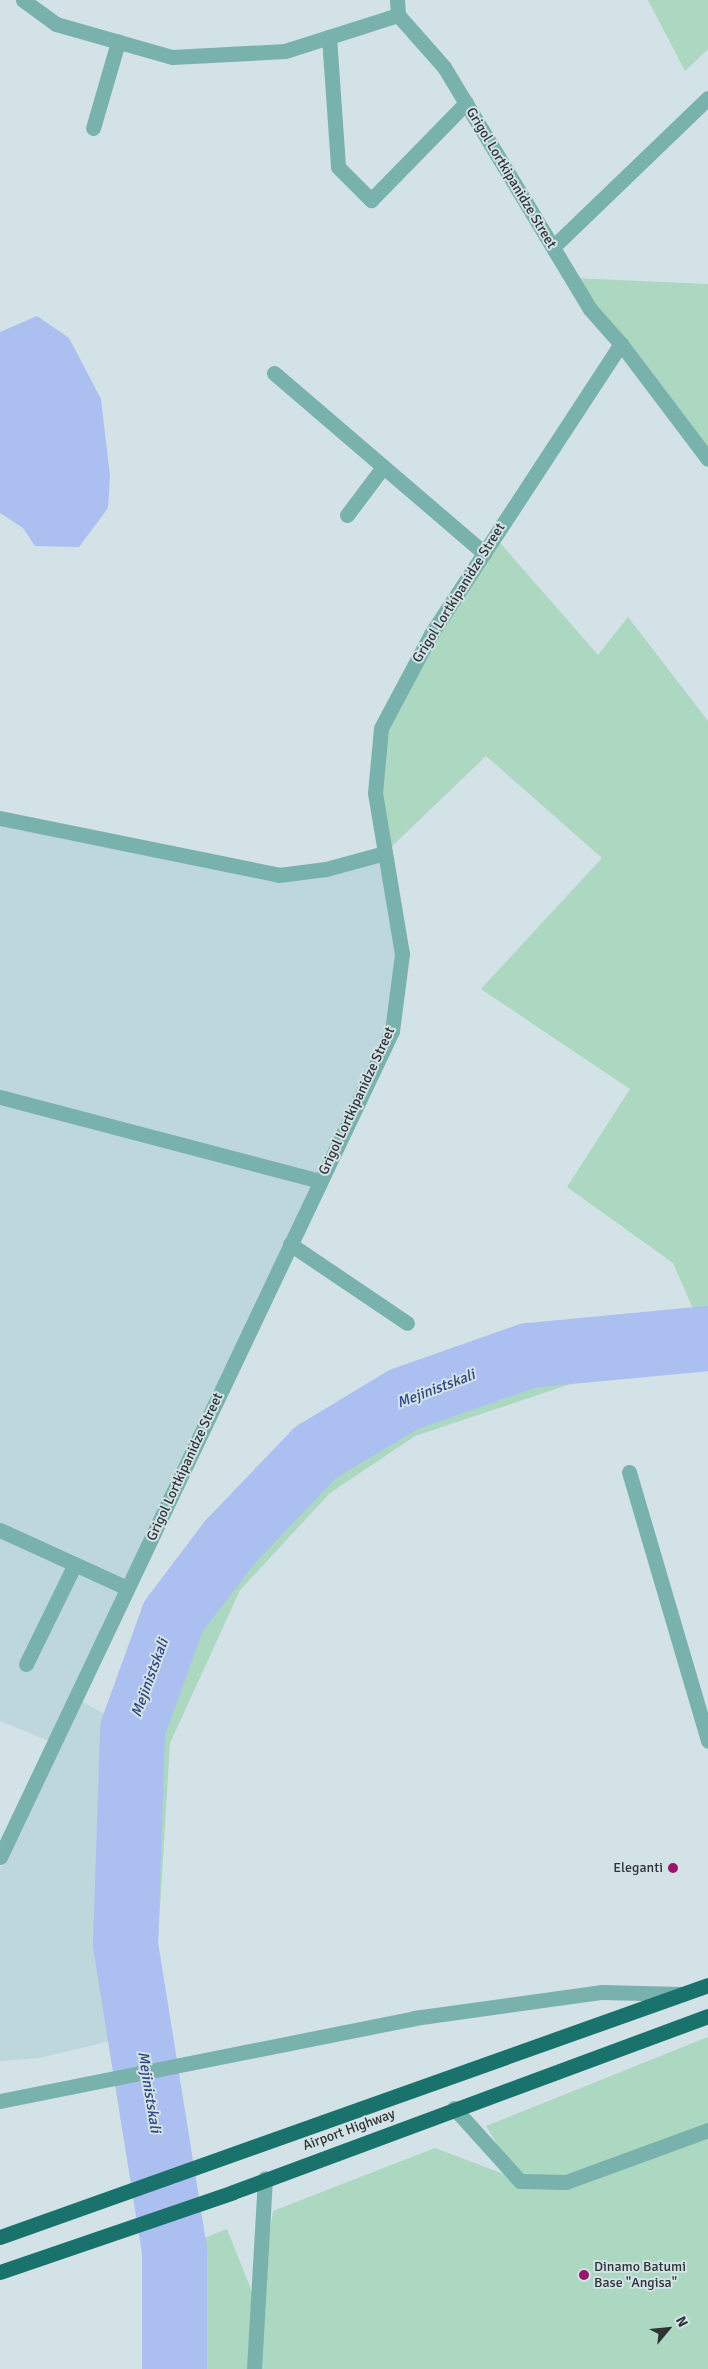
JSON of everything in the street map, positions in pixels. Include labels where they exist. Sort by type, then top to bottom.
[{"type":"highway","name":"Airport Highway","points":[[0,2237],[708,1985]]},
{"type":"highway","name":"Airport Highway","points":[[0,2272],[118,2233],[232,2192],[454,2108],[708,2016]]},
{"type":"street","name":"Grigol Lortkipanidze Street","points":[[23,0],[56,24],[172,58],[285,51],[329,37],[398,8],[444,67],[590,309],[621,344],[708,459]]},
{"type":"street","points":[[329,37],[338,168],[371,200],[466,103]]},
{"type":"street","points":[[93,128],[118,42]]},
{"type":"street","points":[[553,247],[708,98]]},
{"type":"street","name":"Grigol Lortkipanidze Street","points":[[0,1858],[392,1031],[402,954],[375,793],[381,728],[431,634],[621,344]]},
{"type":"street","points":[[274,373],[484,553]]},
{"type":"street","points":[[347,515],[383,467]]},
{"type":"street","points":[[0,818],[279,875],[326,869],[385,853]]},
{"type":"street","points":[[0,1097],[320,1181]]},
{"type":"street","points":[[290,1244],[408,1323]]},
{"type":"street","points":[[629,1472],[708,1742]]},
{"type":"street","points":[[0,1530],[127,1588]]},
{"type":"street","points":[[26,1664],[74,1564]]},
{"type":"street","points":[[0,2101],[414,2018],[602,1992],[686,1994]]},
{"type":"street","points":[[454,2108],[520,2181],[566,2182],[708,2130]]},
{"type":"street","points":[[254,2369],[265,2178]]},
{"type":"shaded area","points":[[0,818],[279,875],[385,853],[402,954],[392,1031],[54,1743],[0,1721]]},
{"type":"shaded area","points":[[81,1701],[132,1729],[125,1944],[139,2034],[40,2058],[0,2061],[0,1870]]},
{"type":"green space","points":[[648,0],[708,0],[708,49],[685,71]]},
{"type":"green space","points":[[572,278],[708,284],[708,459]]},
{"type":"green space","points":[[494,536],[598,655],[628,617],[708,721],[708,1338],[415,1436],[330,1493],[240,1590],[170,1743],[156,1974],[139,2034],[125,1944],[132,1729],[173,1616],[229,1542],[315,1452],[403,1399],[528,1355],[706,1338],[673,1263],[567,1187],[630,1089],[481,989],[602,858],[486,756],[385,853],[375,793],[381,728]]},
{"type":"green space","points":[[708,2037],[708,2369],[174,2369],[174,2250],[227,2229],[258,2307],[273,2211],[435,2148],[519,2180],[486,2126]]},
{"type":"water","points":[[37,316],[69,338],[101,399],[110,476],[108,508],[79,547],[35,546],[23,528],[0,513],[0,332]]},
{"type":"waterway","name":"Mejinistskali","points":[[174,2369],[174,2250],[125,1944],[132,1729],[173,1616],[229,1542],[315,1452],[403,1399],[528,1355],[708,1338]]},
{"type":"place","name":"Eleganti","points":[[673,1868]]},
{"type":"place","name":"Dinamo Batumi Base \"Angisa\"","points":[[584,2275]]}]
